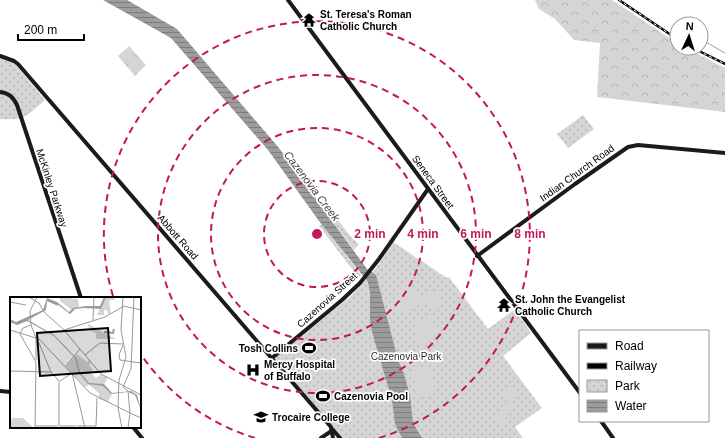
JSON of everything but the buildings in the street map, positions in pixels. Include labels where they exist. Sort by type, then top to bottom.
[{"type":"street","name":"Seneca Street","points":[[288,0],[579,392]]},
{"type":"street","name":"Abbott Road","points":[[0,56],[18,64],[340,438]]},
{"type":"street","name":"McKinley Parkway","points":[[0,92],[10,95],[17,105],[81,297]]},
{"type":"street","name":"Indian Church Road","points":[[478,256],[581,179],[628,147],[638,145],[725,153]]},
{"type":"street","name":"Cazenovia Street","points":[[272,358],[342,300],[363,279],[428,189]]},
{"type":"street","points":[[0,391],[10,392]]},
{"type":"street","points":[[602,422],[613,438]]},
{"type":"street","points":[[134,428],[142,438]]},
{"type":"street","points":[[321,438],[333,430]]},
{"type":"street","points":[[333,430],[333,438]]},
{"type":"green space","points":[[535,0],[612,0],[669,38],[669,56],[702,56],[725,68],[725,112],[597,97],[600,43],[574,40],[555,19],[539,9]]},
{"type":"green space","points":[[129,46],[146,65],[135,76],[118,56]]},
{"type":"green space","points":[[0,58],[15,64],[45,100],[26,116],[21,118],[0,119]]},
{"type":"green space","points":[[583,115],[594,129],[568,148],[557,134]]},
{"type":"green space","points":[[335,216],[351,237],[359,244],[354,250],[331,219]]},
{"type":"green space","points":[[322,224],[361,275],[359,278],[319,226]]},
{"type":"green space","name":"Cazenovia Park","points":[[393,242],[447,278],[449,277],[488,329],[515,309],[531,333],[503,356],[542,408],[515,427],[523,438],[341,438],[274,358],[350,297],[376,268]]},
{"type":"green space","points":[[406,285],[425,299],[412,310],[407,312],[398,311],[389,304]]},
{"type":"green space","points":[[439,291],[441,293],[441,310],[431,307],[427,303],[424,293]]},
{"type":"green space","points":[[431,315],[438,334],[437,337],[418,344],[414,330],[415,324]]},
{"type":"green space","points":[[430,367],[436,393],[418,397],[412,371]]},
{"type":"green space","points":[[509,386],[517,393],[510,401],[515,406],[500,426],[492,419],[508,400],[502,395]]},
{"type":"water","points":[[103,0],[127,0],[177,29],[279,148],[367,269],[376,275],[398,360],[404,374],[410,396],[413,423],[422,438],[402,438],[395,424],[392,400],[372,332],[368,282],[319,221],[268,150],[171,38]]},
{"type":"waterway","points":[[709,44],[725,53]]},
{"type":"railway","points":[[619,0],[669,34]]},
{"type":"railway","points":[[709,56],[725,64]]},
{"type":"place","name":"St. Teresa's Roman Catholic Church","points":[[309,20]]},
{"type":"place","name":"St. John the Evangelist Catholic Church","points":[[504,305]]},
{"type":"place","name":"Tosh Collins","points":[[309,348]]},
{"type":"place","name":"Mercy Hospital of Buffalo","points":[[253,370]]},
{"type":"place","name":"Cazenovia Pool","points":[[323,396]]},
{"type":"place","name":"Trocaire College","points":[[261,417]]},
{"type":"water label","name":"Cazenovia Creek","points":[[312,186]]}]
